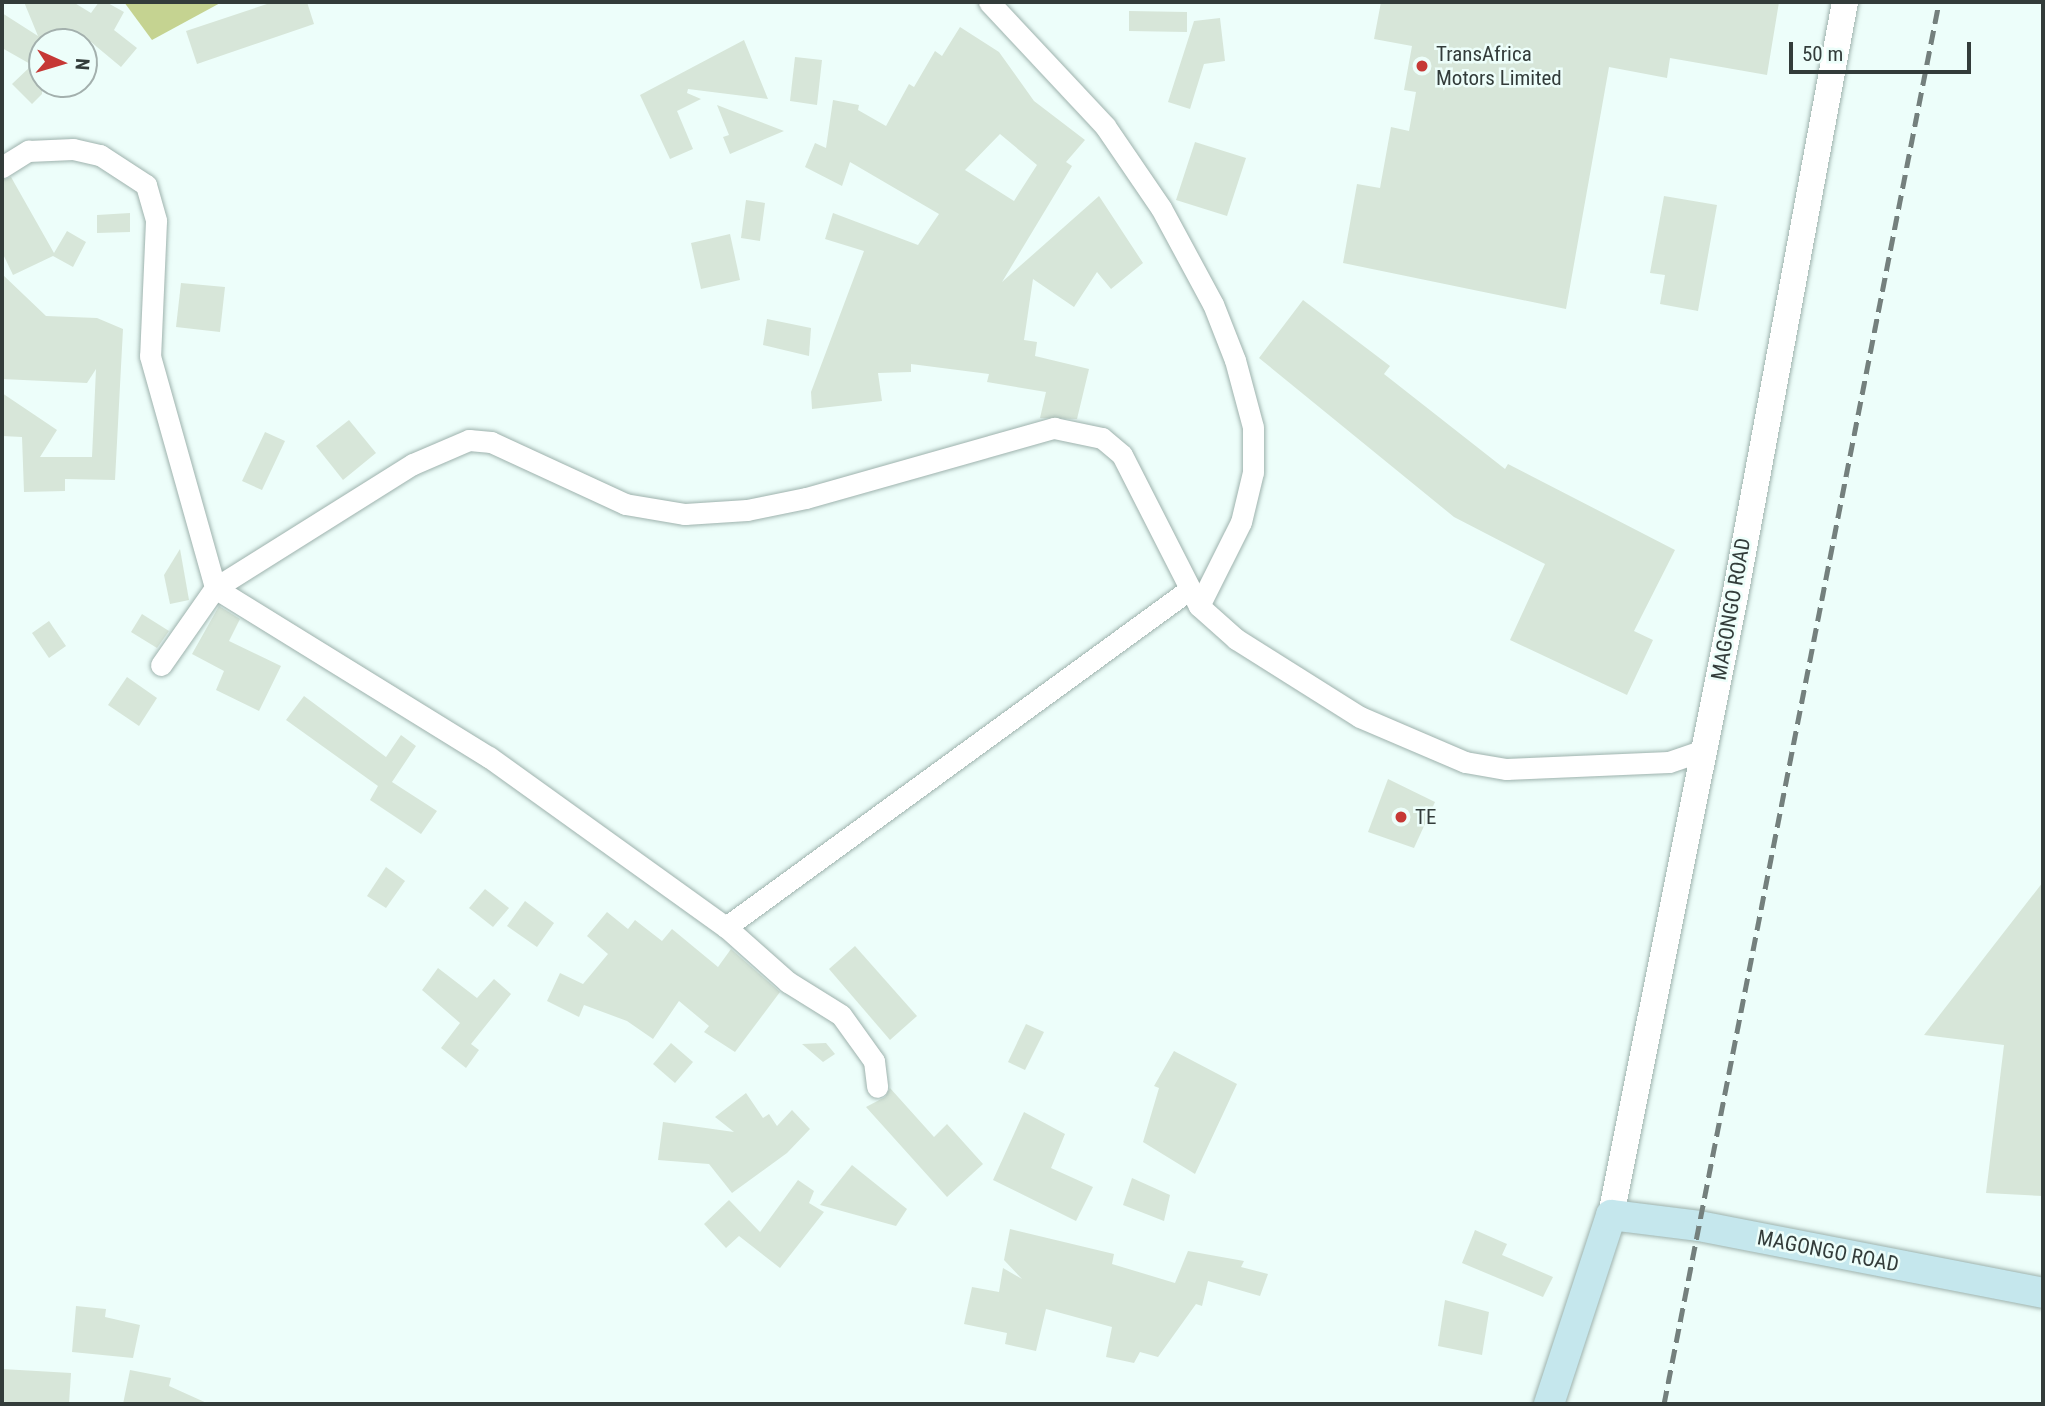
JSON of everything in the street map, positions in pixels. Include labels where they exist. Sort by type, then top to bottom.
[{"type":"main road","name":"MAGONGO ROAD","points":[[1549,1404],[1611,1214],[1699,1226],[2043,1293]]},
{"type":"street","points":[[726,927],[1194,597],[1241,522],[1253,472],[1253,427],[1235,360],[1213,304],[1161,208],[1105,126],[989,2]]},
{"type":"street","name":"MAGONGO ROAD","points":[[1611,1214],[1704,750],[1845,2]]},
{"type":"street","points":[[2,167],[29,151],[73,149],[100,155],[146,185],[156,221],[150,356],[215,588],[489,757],[726,927],[788,982],[848,1022],[874,1060],[877,1087]]},
{"type":"street","points":[[161,666],[215,588],[413,464],[468,440],[491,442],[625,504],[685,514],[747,510],[806,498],[1054,428],[1102,438],[1122,455],[1194,597],[1236,639],[1348,710],[1465,762],[1543,771],[1669,762],[1704,750]]},
{"type":"green space","points":[[124,2],[222,2],[152,40]]},
{"type":"building","points":[[24,2],[73,2],[91,13],[99,2],[106,2],[124,12],[114,30],[137,48],[121,67],[98,48],[98,28],[35,28]]},
{"type":"building","points":[[273,2],[307,2],[314,24],[197,64],[186,31]]},
{"type":"building","points":[[1381,2],[1779,2],[1767,75],[1670,58],[1667,78],[1609,67],[1566,309],[1343,263],[1357,184],[1380,188],[1391,127],[1409,131],[1416,92],[1404,90],[1412,46],[1374,39]]},
{"type":"building","points":[[1129,11],[1187,12],[1187,32],[1129,31]]},
{"type":"building","points":[[2,13],[28,30],[28,63],[2,48]]},
{"type":"building","points":[[1220,18],[1225,61],[1204,64],[1190,109],[1168,102],[1194,21]]},
{"type":"building","points":[[960,27],[999,52],[1034,101],[1085,140],[1066,162],[1072,166],[1002,282],[1099,196],[1143,263],[1111,289],[1097,272],[1074,307],[1033,279],[1024,340],[1037,342],[1035,356],[1089,369],[1077,419],[1040,418],[1046,392],[987,382],[989,374],[911,364],[911,372],[878,373],[882,401],[812,409],[811,392],[864,251],[825,239],[833,213],[918,245],[939,214],[850,162],[842,186],[805,167],[815,143],[826,148],[833,100],[859,105],[858,110],[886,126],[909,84],[914,87],[935,51],[942,56]],"holes":[[[1000,134],[1037,165],[1014,201],[965,170]]]},
{"type":"building","points":[[744,40],[768,99],[688,89],[687,93],[701,99],[677,111],[693,149],[670,159],[640,95]]},
{"type":"building","points":[[795,57],[822,60],[817,105],[790,101]]},
{"type":"building","points":[[28,69],[28,98],[38,98],[32,104],[12,84]]},
{"type":"building","points":[[717,105],[784,131],[730,154],[723,137],[729,135]]},
{"type":"building","points":[[1195,142],[1246,158],[1227,216],[1176,200]]},
{"type":"building","points":[[11,177],[54,253],[67,231],[86,242],[73,267],[53,256],[13,275],[2,252],[2,180]]},
{"type":"building","points":[[1664,196],[1717,205],[1698,311],[1660,304],[1665,275],[1650,273]]},
{"type":"building","points":[[746,200],[765,203],[760,241],[741,238]]},
{"type":"building","points":[[130,213],[130,232],[97,233],[97,215]]},
{"type":"building","points":[[730,234],[740,280],[701,289],[691,243]]},
{"type":"building","points":[[2,274],[46,316],[97,318],[123,329],[115,480],[65,479],[65,491],[24,492],[22,437],[2,436],[2,393],[57,430],[40,457],[92,457],[96,369],[87,383],[2,379]]},
{"type":"building","points":[[181,283],[225,287],[220,332],[176,327]]},
{"type":"building","points":[[1303,300],[1390,366],[1384,374],[1505,469],[1508,464],[1675,550],[1634,631],[1653,640],[1627,695],[1510,640],[1545,564],[1454,517],[1259,358]]},
{"type":"building","points":[[767,319],[811,328],[809,356],[763,345]]},
{"type":"building","points":[[349,420],[376,453],[343,480],[316,446]]},
{"type":"building","points":[[265,432],[285,441],[262,490],[242,481]]},
{"type":"building","points":[[180,549],[189,600],[170,604],[164,575]]},
{"type":"building","points":[[219,606],[240,619],[229,641],[281,666],[259,711],[216,690],[224,671],[192,654]]},
{"type":"building","points":[[142,614],[169,631],[157,648],[131,632]]},
{"type":"building","points":[[49,621],[66,646],[49,658],[32,633]]},
{"type":"building","points":[[127,677],[157,698],[139,726],[108,705]]},
{"type":"building","points":[[304,696],[386,757],[401,735],[416,746],[392,782],[437,811],[421,834],[370,800],[378,786],[286,720]]},
{"type":"building","name":"TE","points":[[1388,779],[1435,802],[1414,848],[1368,832]]},
{"type":"building","points":[[386,867],[405,881],[386,908],[367,896]]},
{"type":"building","points":[[2043,882],[2043,1196],[1986,1193],[2004,1045],[1924,1035]]},
{"type":"building","points":[[485,889],[509,908],[493,927],[469,908]]},
{"type":"building","points":[[525,901],[554,923],[537,947],[507,926]]},
{"type":"building","points":[[607,912],[628,929],[635,920],[662,941],[672,929],[718,967],[731,949],[780,992],[735,1052],[704,1032],[709,1026],[679,1001],[653,1039],[627,1021],[584,1005],[579,1017],[547,1001],[560,973],[583,984],[608,954],[587,936]]},
{"type":"building","points":[[855,946],[917,1016],[890,1040],[829,969]]},
{"type":"building","points":[[438,968],[477,998],[494,979],[511,994],[471,1044],[479,1050],[466,1068],[441,1048],[460,1023],[422,990]]},
{"type":"building","points":[[1026,1024],[1044,1032],[1025,1070],[1008,1062]]},
{"type":"building","points":[[671,1043],[693,1062],[675,1083],[653,1064]]},
{"type":"building","points":[[826,1043],[835,1054],[823,1062],[802,1044]]},
{"type":"building","points":[[1174,1051],[1237,1084],[1195,1174],[1143,1142],[1159,1088],[1154,1086]]},
{"type":"building","points":[[890,1088],[934,1137],[947,1124],[983,1164],[947,1197],[866,1107],[885,1097]]},
{"type":"building","points":[[746,1093],[763,1118],[769,1114],[777,1126],[792,1110],[810,1129],[787,1153],[732,1193],[709,1164],[658,1160],[663,1122],[734,1132],[715,1117]]},
{"type":"building","points":[[1024,1112],[1065,1134],[1051,1168],[1093,1187],[1076,1221],[993,1180]]},
{"type":"building","points":[[852,1165],[907,1209],[896,1226],[820,1205]]},
{"type":"building","points":[[1132,1178],[1170,1195],[1164,1221],[1123,1205]]},
{"type":"building","points":[[798,1180],[814,1191],[809,1203],[824,1212],[780,1268],[739,1236],[726,1248],[704,1224],[729,1200],[760,1232]]},
{"type":"building","points":[[1010,1229],[1114,1254],[1112,1264],[1175,1283],[1188,1251],[1244,1261],[1241,1267],[1268,1274],[1260,1296],[1208,1281],[1202,1306],[1196,1304],[1158,1357],[1140,1352],[1134,1363],[1106,1357],[1112,1327],[1046,1309],[1036,1351],[1005,1344],[1007,1333],[964,1324],[972,1287],[999,1292],[1003,1268],[1022,1279],[1004,1260]]},
{"type":"building","points":[[1475,1230],[1507,1244],[1502,1255],[1553,1277],[1543,1297],[1462,1263]]},
{"type":"building","points":[[1445,1300],[1489,1312],[1482,1355],[1438,1346]]},
{"type":"building","points":[[76,1306],[106,1309],[105,1317],[140,1325],[133,1358],[72,1352]]},
{"type":"building","points":[[2,1369],[71,1373],[69,1404],[2,1404]]},
{"type":"building","points":[[130,1370],[171,1378],[169,1386],[209,1404],[123,1404]]},
{"type":"railway","points":[[1664,1404],[1939,2]]},
{"type":"place","name":"TransAfrica Motors Limited","points":[[1422,66]]},
{"type":"place","name":"TE","points":[[1401,817]]}]
